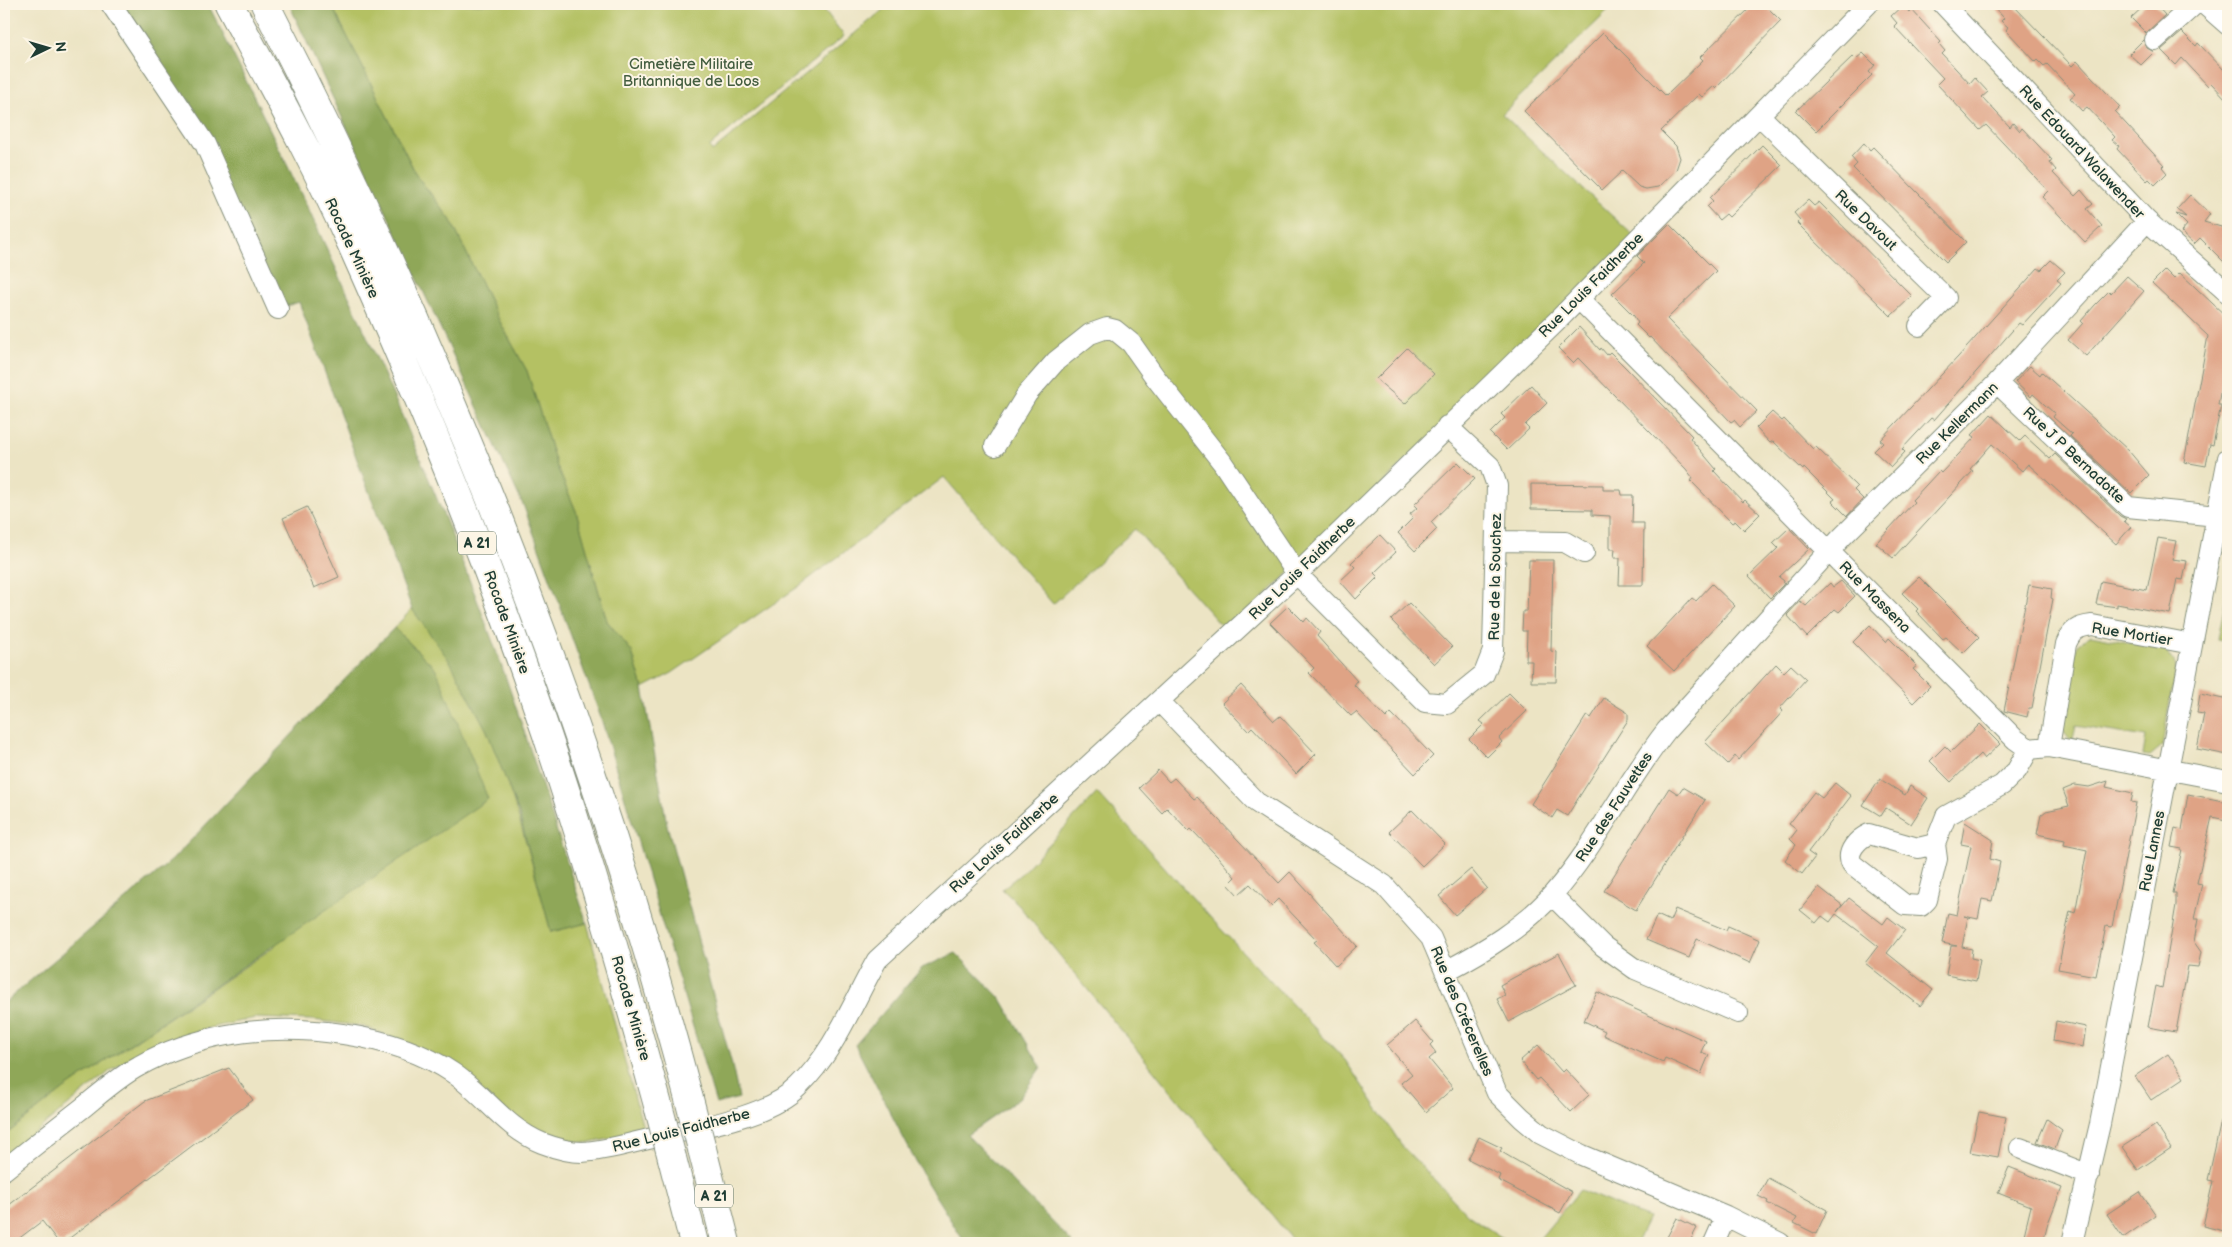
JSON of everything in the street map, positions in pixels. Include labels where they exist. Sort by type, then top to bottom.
[{"type":"highway","name":"Rocade Minière","points":[[229,4],[291,120],[350,240],[461,500],[510,630],[552,752],[601,905],[659,1109],[694,1243]]},
{"type":"highway","name":"Rocade Minière","points":[[265,4],[318,107],[415,316],[516,564],[577,730],[658,982],[726,1243]]},
{"type":"street","points":[[111,4],[205,144],[278,310]]},
{"type":"street","name":"Rue Louis Faidherbe","points":[[4,1170],[140,1066],[183,1048],[226,1035],[261,1031],[316,1032],[359,1037],[410,1052],[452,1073],[516,1130],[540,1142],[566,1151],[584,1152],[603,1149],[759,1111],[795,1090],[815,1069],[836,1039],[877,960],[1160,702],[1297,574],[1578,299],[1868,4]]},
{"type":"street","name":"Rue Edouard Walawender","points":[[1943,4],[2148,220],[2228,293]]},
{"type":"street","points":[[2155,40],[2194,4]]},
{"type":"street","points":[[2204,4],[2228,25]]},
{"type":"street","name":"Rue Davout","points":[[1758,115],[1946,298],[1919,326]]},
{"type":"street","name":"Rue Kellermann","points":[[1765,622],[1830,550],[1998,383],[2148,220]]},
{"type":"street","name":"Rue Massena","points":[[1578,299],[1830,550],[2015,739],[2029,749]]},
{"type":"street","name":"Rue de la Souchez","points":[[995,446],[1027,394],[1056,360],[1090,334],[1107,328],[1116,330],[1131,343],[1155,378],[1222,462],[1297,574],[1425,702],[1447,704],[1484,674],[1493,651],[1497,486],[1490,466],[1447,426]]},
{"type":"street","name":"Rue J P Bernadotte","points":[[1998,383],[2128,507],[2217,516]]},
{"type":"street","name":"Rue Lannes","points":[[2072,1243],[2102,1115],[2228,458]]},
{"type":"street","points":[[1496,541],[1565,542],[1584,553]]},
{"type":"street","name":"Rue des Fauvettes","points":[[1446,971],[1475,956],[1513,930],[1552,895],[1582,857],[1641,762],[1666,731],[1765,622]]},
{"type":"street","name":"Rue Mortier","points":[[2049,747],[2066,644],[2071,632],[2092,624],[2192,644]]},
{"type":"street","name":"Rue des Crécerelles","points":[[1160,702],[1256,802],[1384,884],[1432,938],[1497,1093],[1528,1124],[1541,1134],[1582,1155],[1726,1216],[1780,1243]]},
{"type":"street","points":[[1935,844],[1918,848],[1869,834],[1864,836],[1850,852],[1849,858],[1852,864],[1900,902],[1915,907],[1921,906],[1927,900],[1937,859],[1935,844],[1946,816],[2002,785],[2017,770],[2029,749],[2049,747],[2228,781]]},
{"type":"street","points":[[1552,895],[1604,946],[1635,969],[1738,1013]]},
{"type":"street","points":[[2020,1148],[2088,1175]]},
{"type":"street","points":[[1714,1243],[1726,1216]]},
{"type":"green space","points":[[111,4],[208,4],[329,253],[405,422],[441,508],[507,681],[587,923],[551,932],[519,814],[487,731],[451,663],[412,609],[299,302],[278,309],[205,144]]},
{"type":"green space","points":[[289,4],[331,4],[417,176],[450,219],[500,322],[527,371],[556,464],[576,511],[607,621],[632,652],[643,688],[667,825],[731,1061],[739,1098],[716,1104],[601,718],[524,507]]},
{"type":"green space","name":"Cimetière Militaire Britannique de Loos","points":[[331,4],[820,4],[844,36],[710,146],[712,152],[890,4],[1615,4],[1502,114],[1637,239],[1227,632],[1135,529],[1053,604],[944,477],[798,587],[672,673],[643,688],[632,652],[607,621],[576,511],[556,464],[527,371],[500,322],[450,219],[417,176]]},
{"type":"green space","points":[[2228,588],[2228,641],[2218,639]]},
{"type":"green space","points":[[412,609],[450,661],[484,724],[511,793],[551,932],[587,923],[644,1131],[590,1143],[559,1139],[531,1129],[412,1045],[362,1026],[313,1020],[255,1018],[209,1028],[154,1045],[110,1071],[4,1158],[4,1136],[64,1089],[274,947],[436,669],[394,628]]},
{"type":"green space","points":[[394,628],[436,669],[488,799],[64,1089],[4,1136],[4,1003],[172,860]]},
{"type":"green space","points":[[2091,635],[2166,650],[2176,666],[2162,746],[2150,756],[2143,755],[2146,737],[2076,726],[2072,743],[2060,727],[2077,645]]},
{"type":"green space","points":[[1097,793],[1219,927],[1345,1060],[1403,1147],[1468,1215],[1510,1243],[1295,1243],[1016,902],[1002,889],[1022,873]]},
{"type":"green space","points":[[956,953],[1001,999],[1041,1067],[1019,1099],[967,1135],[1073,1243],[965,1243],[926,1181],[855,1045],[922,968]]},
{"type":"green space","points":[[1580,1190],[1648,1218],[1636,1243],[1536,1243]]},
{"type":"building","points":[[1754,4],[1764,4],[1781,21],[1716,88],[1714,86],[1702,97],[1699,94],[1661,131],[1676,146],[1680,158],[1676,170],[1658,187],[1646,189],[1639,187],[1622,171],[1602,190],[1524,111],[1603,33],[1666,96],[1703,60],[1700,57]]},
{"type":"building","points":[[1991,4],[2012,4],[2072,66],[2077,61],[2120,107],[2115,112],[2164,165],[2162,167],[2167,173],[2155,185],[2149,179],[2147,181],[2117,149],[2119,146],[2112,140],[2115,137],[2087,107],[2082,111],[2070,98],[2075,94],[2047,64],[2044,66],[2038,60],[2036,62],[2006,30],[2008,27],[2001,21],[2004,18]]},
{"type":"building","points":[[2146,4],[2155,4],[2165,15],[2146,33],[2131,18]]},
{"type":"building","points":[[1903,5],[1909,12],[1911,9],[1941,42],[1939,44],[1945,51],[1942,54],[1970,84],[1975,78],[1988,92],[1982,97],[2010,127],[2013,123],[2020,131],[2022,128],[2052,160],[2050,163],[2056,170],[2053,173],[2075,196],[2081,190],[2093,204],[2087,209],[2102,226],[2085,242],[2042,197],[2048,191],[2020,161],[1986,125],[1980,130],[1937,84],[1943,78],[1894,26],[1897,23],[1891,16]]},
{"type":"building","points":[[2182,32],[2196,46],[2198,43],[2228,74],[2228,101],[2211,83],[2208,86],[2182,58],[2176,65],[2161,50]]},
{"type":"building","points":[[2143,40],[2147,48],[2154,52],[2141,65],[2129,54]]},
{"type":"building","points":[[1863,53],[1875,65],[1869,72],[1872,75],[1816,131],[1796,111],[1853,56],[1856,59]]},
{"type":"building","points":[[1864,143],[1870,150],[1873,147],[1966,242],[1946,262],[1853,168],[1857,164],[1851,157]]},
{"type":"building","points":[[1762,145],[1782,165],[1729,217],[1726,214],[1719,220],[1707,207],[1713,201],[1710,198]]},
{"type":"building","points":[[2190,195],[2210,214],[2204,222],[2228,229],[2228,266],[2200,238],[2194,244],[2181,232],[2187,225],[2176,214],[2186,217],[2177,209]]},
{"type":"building","points":[[1808,200],[1814,206],[1819,202],[1912,296],[1891,316],[1797,223],[1800,220],[1794,213]]},
{"type":"building","points":[[1669,224],[1716,271],[1667,319],[1757,411],[1740,427],[1734,420],[1731,422],[1650,337],[1636,325],[1638,323],[1634,316],[1612,294],[1644,263],[1637,256]]},
{"type":"building","points":[[2051,260],[2065,272],[2057,280],[2061,283],[2022,325],[2019,323],[1934,420],[1931,418],[1902,449],[1905,452],[1891,467],[1874,451],[1883,442],[1880,440],[2038,268],[2041,270]]},
{"type":"building","points":[[2165,270],[2174,279],[2180,273],[2228,318],[2228,347],[2218,405],[2221,405],[2213,445],[2210,444],[2206,466],[2184,462],[2208,336],[2152,283]]},
{"type":"building","points":[[2127,276],[2144,291],[2086,356],[2068,340],[2095,305],[2109,291],[2111,293]]},
{"type":"building","points":[[1579,327],[1600,350],[1601,348],[1607,355],[1610,352],[1692,436],[1690,438],[1716,469],[1714,471],[1743,502],[1745,500],[1760,514],[1744,530],[1735,521],[1732,523],[1691,481],[1693,478],[1686,469],[1578,358],[1573,363],[1558,348]]},
{"type":"building","points":[[1407,348],[1434,374],[1405,404],[1376,379]]},
{"type":"building","points":[[2030,366],[2040,375],[2042,372],[2128,450],[2149,475],[2131,493],[2070,436],[2072,434],[2053,417],[2055,414],[2033,394],[2031,397],[2015,382]]},
{"type":"building","points":[[1531,385],[1547,403],[1525,425],[1529,429],[1507,450],[1490,433],[1505,418],[1501,414]]},
{"type":"building","points":[[1772,412],[1782,421],[1784,419],[1813,449],[1816,447],[1857,487],[1854,490],[1863,499],[1847,516],[1832,501],[1835,499],[1804,468],[1803,470],[1773,441],[1770,443],[1756,428]]},
{"type":"building","points":[[1991,414],[2020,441],[2025,436],[2050,459],[2055,454],[2120,516],[2126,519],[2124,521],[2131,527],[2116,544],[2028,464],[2022,471],[1992,444],[1970,469],[1973,471],[1893,558],[1876,543],[1914,502],[1912,500],[1939,471],[1941,473],[1975,437],[1972,435]]},
{"type":"building","points":[[1458,462],[1475,479],[1431,522],[1437,529],[1415,551],[1398,533],[1413,518],[1410,514],[1417,508],[1414,505]]},
{"type":"building","points":[[1531,484],[1603,485],[1603,490],[1621,490],[1622,495],[1633,495],[1632,523],[1644,523],[1643,585],[1619,585],[1620,558],[1614,558],[1615,549],[1610,549],[1610,516],[1592,515],[1592,510],[1531,509]]},
{"type":"building","points":[[307,507],[339,577],[314,588],[283,518]]},
{"type":"building","points":[[1789,528],[1809,549],[1779,577],[1784,581],[1783,585],[1770,598],[1749,576],[1778,548],[1773,543]]},
{"type":"building","points":[[1380,535],[1396,552],[1374,573],[1378,577],[1356,599],[1340,581],[1355,567],[1351,563]]},
{"type":"building","points":[[2158,538],[2176,541],[2172,559],[2187,561],[2183,580],[2177,579],[2170,614],[2117,604],[2117,607],[2096,604],[2101,581],[2147,590]]},
{"type":"building","points":[[1529,560],[1553,560],[1551,651],[1557,652],[1556,682],[1531,682],[1532,661],[1526,661],[1527,631],[1522,631],[1523,611],[1527,611]]},
{"type":"building","points":[[1919,577],[1979,637],[1963,653],[1946,637],[1943,639],[1916,611],[1918,609],[1902,593]]},
{"type":"building","points":[[1841,581],[1855,596],[1839,612],[1835,609],[1807,637],[1787,615],[1800,601],[1806,606],[1830,583],[1833,587]]},
{"type":"building","points":[[1712,584],[1735,606],[1674,671],[1647,646],[1692,598],[1696,601]]},
{"type":"building","points":[[2029,585],[2052,589],[2051,598],[2053,599],[2032,708],[2029,708],[2027,717],[2004,711]]},
{"type":"building","points":[[1409,603],[1452,647],[1434,664],[1391,620]]},
{"type":"building","points":[[1288,606],[1304,622],[1307,618],[1320,632],[1317,636],[1357,681],[1354,685],[1386,718],[1391,713],[1433,756],[1415,774],[1356,712],[1351,716],[1309,673],[1314,668],[1270,623]]},
{"type":"building","points":[[1870,625],[1886,642],[1889,638],[1917,666],[1913,669],[1930,686],[1913,703],[1853,642]]},
{"type":"building","points":[[1776,664],[1784,672],[1791,665],[1806,679],[1780,708],[1783,711],[1777,718],[1738,760],[1735,756],[1728,764],[1705,742]]},
{"type":"building","points":[[1241,685],[1274,721],[1280,716],[1316,754],[1296,774],[1252,727],[1248,731],[1222,703]]},
{"type":"building","points":[[1509,693],[1527,711],[1499,738],[1502,742],[1487,757],[1469,739],[1484,724],[1480,721]]},
{"type":"building","points":[[2200,694],[2228,700],[2228,755],[2197,749],[2204,714],[2197,713]]},
{"type":"building","points":[[1604,698],[1628,713],[1628,720],[1567,816],[1557,810],[1552,818],[1531,804],[1587,715],[1591,718]]},
{"type":"building","points":[[1980,724],[2000,744],[1984,759],[1980,754],[1951,782],[1930,761],[1945,746],[1951,752]]},
{"type":"building","points":[[1158,770],[1169,782],[1174,778],[1194,799],[1197,797],[1279,883],[1290,872],[1357,946],[1336,966],[1314,942],[1317,940],[1278,899],[1271,906],[1250,884],[1238,895],[1228,884],[1235,877],[1218,857],[1167,808],[1162,813],[1139,788]]},
{"type":"building","points":[[1880,779],[1905,795],[1910,786],[1928,798],[1911,824],[1886,808],[1881,816],[1863,805]]},
{"type":"building","points":[[2108,781],[2106,787],[2133,793],[2131,802],[2136,803],[2112,927],[2106,926],[2096,976],[2058,969],[2070,911],[2075,913],[2087,850],[2064,845],[2065,840],[2037,834],[2041,815],[2046,811],[2069,806],[2063,790],[2075,785],[2089,787]]},
{"type":"building","points":[[1835,783],[1851,796],[1808,852],[1815,857],[1802,874],[1785,860],[1796,845],[1790,839],[1797,830],[1789,824],[1814,792],[1822,798]]},
{"type":"building","points":[[1683,787],[1705,800],[1636,910],[1604,891],[1669,788],[1678,794]]},
{"type":"building","points":[[2188,794],[2228,802],[2228,811],[2226,820],[2212,817],[2197,883],[2202,884],[2194,919],[2198,919],[2194,942],[2201,952],[2198,967],[2188,966],[2176,1032],[2148,1027],[2156,986],[2162,988],[2176,905],[2176,893],[2173,893],[2182,849],[2171,847],[2175,828],[2182,830]]},
{"type":"building","points":[[1412,810],[1445,844],[1422,866],[1389,832]]},
{"type":"building","points":[[1965,822],[1993,840],[1990,859],[2000,862],[1992,901],[1982,899],[1978,919],[1964,916],[1968,917],[1962,947],[1972,949],[1971,958],[1980,960],[1976,981],[1946,975],[1951,946],[1957,946],[1942,943],[1948,913],[1957,915],[1971,846],[1961,844]]},
{"type":"building","points":[[1471,869],[1487,888],[1455,915],[1439,896]]},
{"type":"building","points":[[1819,887],[1842,905],[1837,912],[1849,898],[1883,924],[1888,917],[1905,930],[1887,953],[1933,990],[1920,1006],[1865,963],[1878,946],[1836,914],[1830,922],[1822,916],[1816,923],[1800,910]]},
{"type":"building","points":[[1675,909],[1726,930],[1728,926],[1760,940],[1750,963],[1697,939],[1689,958],[1646,940],[1657,915],[1670,921]]},
{"type":"building","points":[[1559,953],[1576,985],[1509,1022],[1497,999],[1505,995],[1500,985]]},
{"type":"building","points":[[1597,992],[1706,1041],[1701,1052],[1709,1055],[1701,1074],[1665,1058],[1663,1062],[1611,1039],[1603,1035],[1605,1031],[1584,1021]]},
{"type":"building","points":[[1415,1021],[1433,1042],[1430,1045],[1436,1053],[1429,1059],[1453,1088],[1426,1112],[1401,1083],[1412,1074],[1387,1045]]},
{"type":"building","points":[[2056,1021],[2086,1027],[2083,1047],[2053,1041]]},
{"type":"building","points":[[1538,1045],[1562,1072],[1565,1069],[1589,1095],[1571,1112],[1539,1078],[1536,1080],[1520,1061]]},
{"type":"building","points":[[2168,1054],[2184,1078],[2151,1100],[2135,1076]]},
{"type":"building","points":[[229,1068],[253,1100],[63,1243],[59,1243],[42,1221],[13,1243],[4,1243],[4,1209],[22,1195],[145,1101]]},
{"type":"building","points":[[1979,1112],[2006,1117],[1998,1157],[1970,1152]]},
{"type":"building","points":[[2047,1119],[2062,1130],[2055,1149],[2037,1142]]},
{"type":"building","points":[[2221,1121],[2228,1122],[2228,1232],[2203,1226],[2213,1181],[2208,1180]]},
{"type":"building","points":[[2156,1125],[2171,1148],[2138,1170],[2122,1147]]},
{"type":"building","points":[[1479,1137],[1502,1148],[1500,1151],[1572,1192],[1560,1213],[1498,1180],[1500,1175],[1468,1159]]},
{"type":"building","points":[[2009,1167],[2062,1188],[2048,1223],[2043,1243],[2022,1243],[2031,1206],[1998,1193]]},
{"type":"building","points":[[1768,1178],[1827,1210],[1816,1234],[1794,1223],[1797,1218],[1767,1203],[1768,1201],[1758,1196]]},
{"type":"building","points":[[2140,1192],[2156,1215],[2123,1238],[2107,1214]]},
{"type":"building","points":[[1677,1218],[1697,1228],[1689,1243],[1664,1243]]}]
